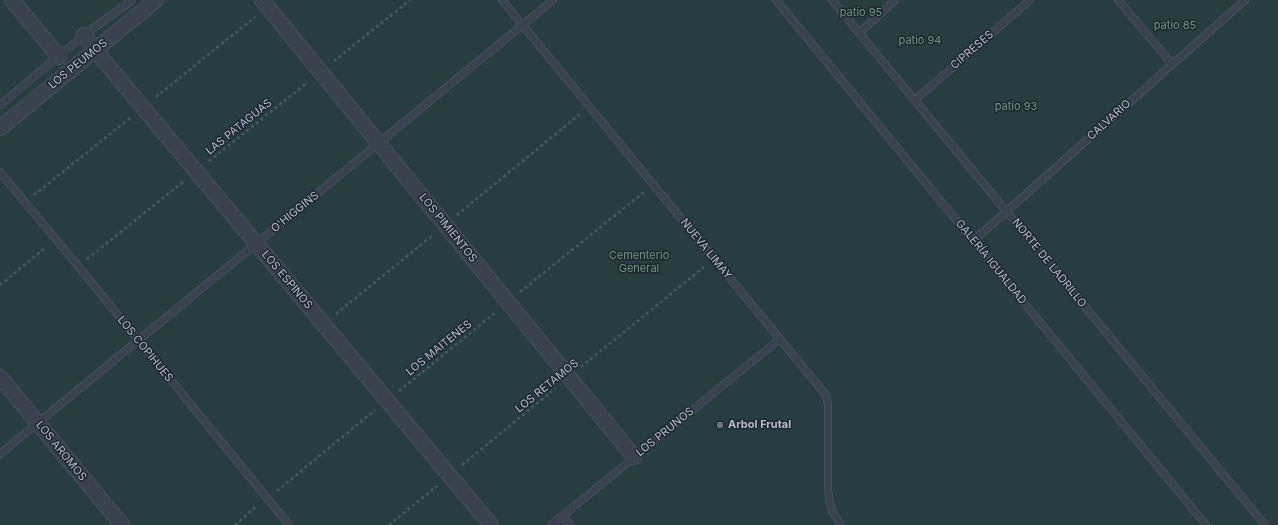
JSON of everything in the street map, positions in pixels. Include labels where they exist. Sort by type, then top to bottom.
[{"type":"street","points":[[12,0],[59,57]]},
{"type":"street","name":"LOS PEUMOS","points":[[0,128],[156,0]]},
{"type":"street","name":"LOS PIMIENTOS","points":[[262,0],[634,457]]},
{"type":"street","name":"LOS ESPINOS","points":[[84,35],[490,525]]},
{"type":"street","name":"LOS AROMOS","points":[[0,377],[122,525]]},
{"type":"lane","points":[[0,106],[84,35],[132,0]]},
{"type":"lane","name":"NUEVA LIMAY","points":[[502,0],[825,394],[828,404],[828,490],[833,513],[841,525]]},
{"type":"lane","name":"O'HIGGINS","points":[[0,454],[553,0]]},
{"type":"lane","name":"GALERÍA IGUALDAD","points":[[776,0],[1206,525]]},
{"type":"lane","name":"NORTE DE LADRILLO","points":[[832,0],[1265,525]]},
{"type":"lane","points":[[859,33],[895,0]]},
{"type":"lane","name":"CIPRESES","points":[[915,100],[1030,0]]},
{"type":"lane","points":[[1118,0],[1172,64]]},
{"type":"lane","name":"CALVARIO","points":[[973,241],[1245,0]]},
{"type":"lane","name":"LOS COPIHUES","points":[[0,172],[289,525]]},
{"type":"lane","name":"LOS PRUNOS","points":[[551,525],[780,339]]},
{"type":"lane","points":[[562,516],[570,525]]},
{"type":"path","name":"LAS PATAGUAS","points":[[78,266],[410,0]]},
{"type":"path","name":"LOS MAITENES","points":[[234,525],[653,184]]},
{"type":"path","points":[[0,285],[56,240]]},
{"type":"path","name":"LOS RETAMOS","points":[[389,525],[714,259]]},
{"type":"green space","name":"Cementerio General","points":[[0,0],[1278,0],[1278,525],[0,525]]},
{"type":"place","name":"Arbol Frutal","points":[[720,425]]},
{"type":"park label","name":"patio 95","points":[[861,13]]},
{"type":"park label","name":"patio 85","points":[[1175,26]]},
{"type":"park label","name":"patio 94","points":[[920,41]]},
{"type":"park label","name":"patio 93","points":[[1016,107]]}]
